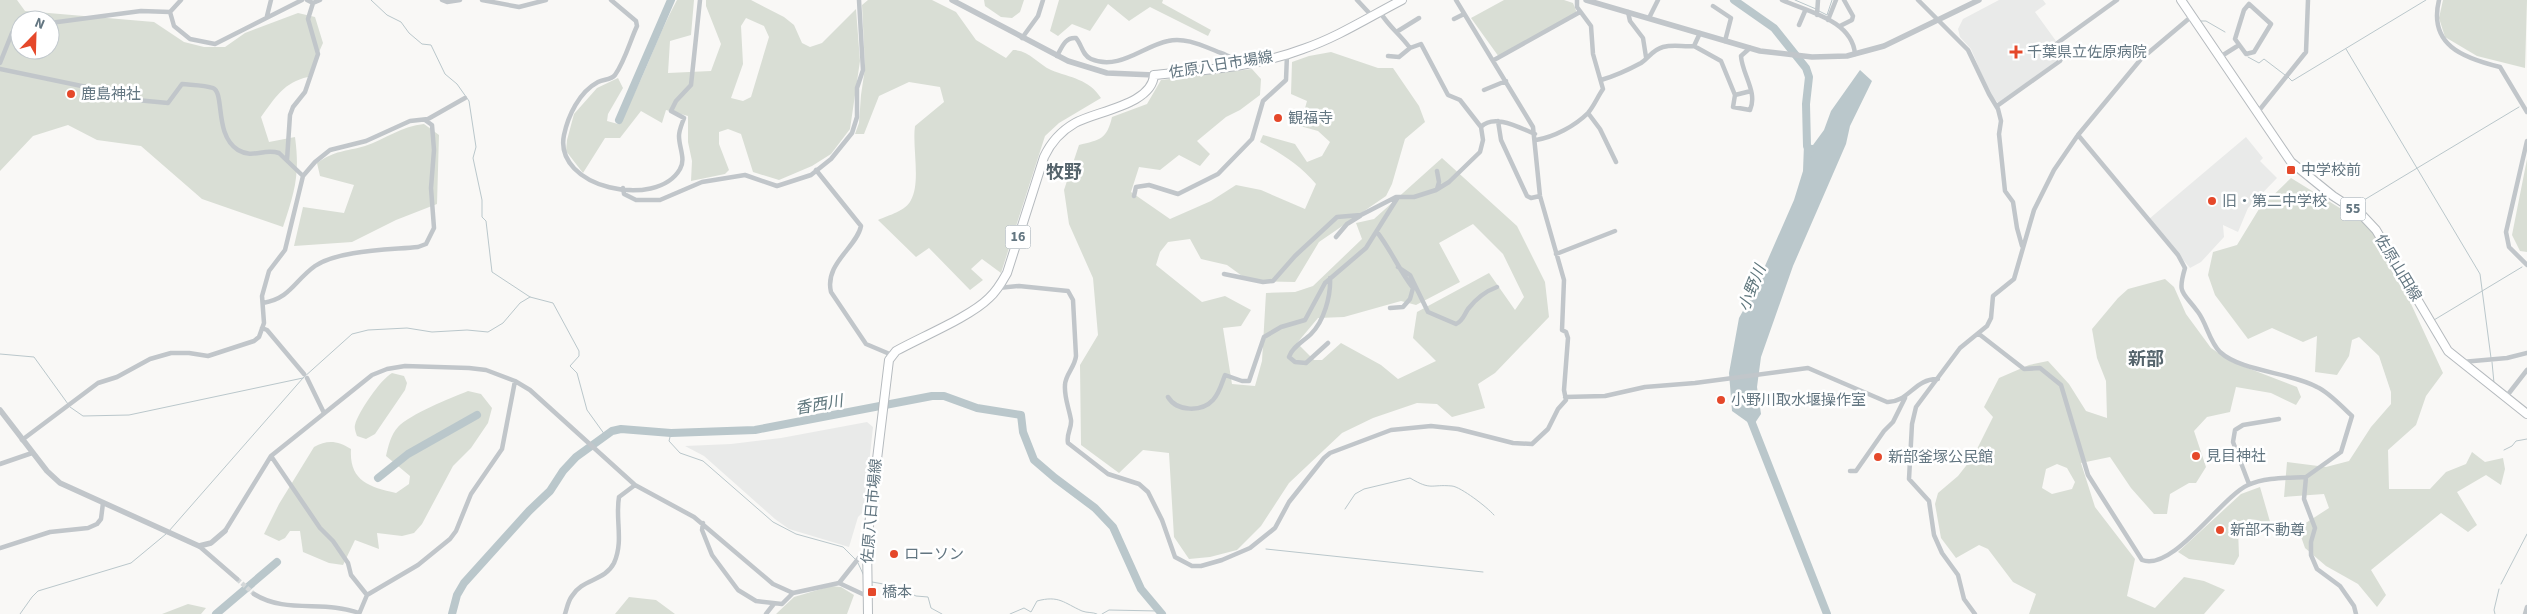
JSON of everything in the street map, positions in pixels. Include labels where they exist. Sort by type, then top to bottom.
[{"type":"main road","name":"佐原八日市場線","points":[[868,614],[869,597],[866,549],[888,366],[892,355],[896,350],[987,300],[998,288],[1007,273],[1044,157],[1054,141],[1076,123],[1110,111],[1146,92],[1153,81],[1154,75],[1237,65],[1287,54],[1349,30],[1402,0]]},
{"type":"main road","name":"佐原山田線","points":[[2181,0],[2291,162],[2325,191],[2368,221],[2448,351],[2458,362],[2527,414]]},
{"type":"street","points":[[60,22],[147,11],[170,12],[181,0]]},
{"type":"street","points":[[267,16],[271,0]]},
{"type":"street","points":[[170,12],[172,22],[177,29],[194,42],[209,44],[224,42],[267,16],[302,0]]},
{"type":"street","points":[[308,0],[313,2],[320,0]]},
{"type":"street","points":[[442,0],[447,2],[460,0]]},
{"type":"street","points":[[482,0],[519,7],[546,0]]},
{"type":"street","points":[[611,0],[636,22],[637,26],[614,75],[592,87],[569,116],[563,144],[566,158],[582,175],[602,185],[623,188],[657,188],[674,178],[684,163],[679,135],[684,118],[671,111],[676,101],[691,85],[700,0]]},
{"type":"street","points":[[623,188],[624,194],[631,199],[660,200],[702,182],[745,175],[777,186],[805,178],[816,170],[839,149],[852,133],[856,117],[857,88],[863,70],[859,0]]},
{"type":"street","points":[[952,0],[1057,56],[1107,73],[1154,75]]},
{"type":"street","points":[[1022,38],[1038,16],[1043,0]]},
{"type":"street","points":[[1357,0],[1372,16]]},
{"type":"street","points":[[998,288],[1019,286],[1068,290],[1073,300],[1076,356],[1075,364],[1064,383],[1066,405],[1072,421],[1067,436],[1068,442],[1108,474],[1139,484],[1148,492],[1162,520],[1175,557],[1192,566],[1201,566],[1242,552],[1266,536],[1275,528],[1290,502],[1308,477],[1330,453],[1391,430],[1430,426],[1458,429],[1504,442],[1532,444],[1539,440],[1548,430],[1558,409],[1566,400],[1568,338],[1566,332],[1562,330],[1561,303],[1564,280],[1540,196],[1536,140],[1533,127],[1456,0]]},
{"type":"street","points":[[1536,140],[1559,132],[1588,113],[1603,89],[1593,54],[1591,26],[1580,12],[1576,0]]},
{"type":"street","points":[[1586,0],[1750,48],[1787,56],[1807,57],[1855,54],[1896,41],[1979,0]]},
{"type":"street","points":[[1649,18],[1658,0]]},
{"type":"street","points":[[1782,0],[1840,26],[1852,41],[1855,54]]},
{"type":"street","points":[[1797,0],[1797,7]]},
{"type":"street","points":[[1817,15],[1818,0]]},
{"type":"street","points":[[1828,20],[1836,0]]},
{"type":"street","points":[[1840,26],[1852,20],[1853,16],[1844,0]]},
{"type":"street","points":[[1918,0],[1968,50],[2001,117],[1999,134],[2005,191],[2013,202],[2016,228],[2022,246]]},
{"type":"street","points":[[1996,106],[2060,61],[2064,54],[2056,44],[2117,0]]},
{"type":"street","points":[[2257,113],[2306,52],[2308,0]]},
{"type":"street","points":[[2439,0],[2436,21],[2443,38],[2465,57],[2500,66],[2527,112]]},
{"type":"street","points":[[287,160],[290,115],[293,107],[306,92],[318,54],[308,19],[313,2]]},
{"type":"street","points":[[2252,4],[2271,24],[2254,52],[2246,54],[2239,45],[2235,39],[2238,28],[2244,10],[2252,4]]},
{"type":"street","points":[[1713,6],[1731,18],[1725,41]]},
{"type":"street","points":[[1799,25],[1805,11]]},
{"type":"street","points":[[1380,12],[1390,28],[1398,31],[1410,48]]},
{"type":"street","points":[[1494,60],[1580,12]]},
{"type":"street","points":[[1628,12],[1630,21],[1643,38],[1646,57]]},
{"type":"street","points":[[1454,19],[1464,14]]},
{"type":"street","points":[[1975,614],[1964,599],[1958,575],[1942,553],[1934,535],[1929,500],[1911,482],[1908,474],[1913,418],[1916,407],[1960,348],[1979,334],[1990,322],[1993,296],[2014,279],[2022,246],[2034,210],[2054,170],[2078,135],[2141,59],[2192,16]]},
{"type":"street","points":[[1398,31],[1419,18]]},
{"type":"street","points":[[1694,46],[1700,33]]},
{"type":"street","points":[[0,63],[10,38]]},
{"type":"street","points":[[1057,56],[1065,41],[1070,38],[1076,38],[1080,43],[1082,52],[1091,59],[1102,61],[1125,60],[1154,45],[1177,40],[1193,42],[1219,52],[1230,57],[1237,65]]},
{"type":"street","points":[[1336,236],[1347,224],[1361,215],[1398,197],[1414,197],[1436,190],[1449,182],[1477,156],[1483,146],[1481,127],[1460,100],[1448,95],[1422,44],[1410,48],[1399,57],[1388,56]]},
{"type":"street","points":[[1601,80],[1621,74],[1643,62],[1646,57],[1661,47],[1678,44],[1694,46],[1721,61],[1735,95],[1733,107],[1750,110],[1753,104],[1751,91],[1741,56],[1750,48]]},
{"type":"street","points":[[2220,57],[2239,45]]},
{"type":"street","points":[[1134,196],[1136,187],[1149,185],[1178,194],[1218,174],[1252,139],[1263,101],[1286,80],[1287,54]]},
{"type":"street","points":[[0,69],[96,89],[126,99],[153,102],[168,103],[182,84],[212,88],[217,91],[223,132],[231,145],[248,154],[276,152],[303,176]]},
{"type":"street","points":[[1484,90],[1506,81]]},
{"type":"street","points":[[1735,95],[1751,91]]},
{"type":"street","points":[[22,440],[103,381],[117,377],[158,355],[180,353],[208,356],[220,354],[254,341],[264,323],[262,296],[270,268],[286,246],[303,176],[315,162],[330,150],[366,142],[410,121],[425,120],[465,98]]},
{"type":"street","points":[[1588,113],[1600,129],[1616,162]]},
{"type":"street","points":[[262,303],[280,300],[316,266],[324,262],[354,254],[418,247],[426,244],[434,228],[435,218],[431,188],[434,150],[432,125],[425,120]]},
{"type":"street","points":[[1481,127],[1489,122],[1498,121],[1535,134]]},
{"type":"street","points":[[1498,121],[1501,140],[1527,196],[1530,198],[1540,196]]},
{"type":"street","points":[[1979,334],[2024,369],[2040,368],[2060,382],[2088,475],[2142,560],[2152,562],[2165,557],[2198,531],[2234,495],[2249,484],[2306,477],[2341,452],[2352,416],[2318,387],[2247,365],[2226,357],[2219,351],[2198,311],[2183,293],[2180,283],[2185,268],[2178,255],[2078,135]]},
{"type":"street","points":[[2527,141],[2506,237],[2509,247],[2527,265]]},
{"type":"street","points":[[816,170],[861,226],[834,270],[830,286],[831,292],[866,344],[892,355]]},
{"type":"street","points":[[1436,190],[1439,182],[1437,171]]},
{"type":"street","points":[[1168,397],[1173,404],[1184,408],[1199,408],[1207,405],[1216,397],[1225,375],[1242,381],[1249,381],[1264,338],[1281,327],[1305,320],[1321,289],[1330,278],[1360,254],[1377,232],[1398,197]]},
{"type":"street","points":[[1224,274],[1263,282],[1273,281],[1295,256],[1337,216],[1361,215]]},
{"type":"street","points":[[1556,254],[1615,231]]},
{"type":"street","points":[[1377,232],[1391,251],[1398,267],[1413,288],[1413,292],[1403,307],[1390,308]]},
{"type":"street","points":[[1398,267],[1410,275],[1430,315],[1456,324],[1459,323],[1468,309],[1487,290],[1497,287]]},
{"type":"street","points":[[1328,343],[1306,363],[1295,362],[1289,357],[1291,352],[1313,331],[1321,317],[1328,298],[1330,278]]},
{"type":"street","points":[[262,328],[267,330],[306,376],[324,413]]},
{"type":"street","points":[[2458,362],[2491,360],[2524,354],[2527,359]]},
{"type":"street","points":[[199,546],[211,543],[225,531],[271,456],[372,375],[394,368],[481,369],[514,381],[530,390],[635,485],[686,511],[768,580],[793,593]]},
{"type":"street","points":[[1565,397],[1605,396],[1645,387],[1811,368],[1887,402],[1895,402],[1904,398]]},
{"type":"street","points":[[2506,397],[2527,370]]},
{"type":"street","points":[[1850,471],[1856,471],[1884,430],[1893,422],[1904,398],[1915,386],[1938,379]]},
{"type":"street","points":[[254,594],[262,599],[284,605],[348,609],[359,614],[367,595],[418,565],[453,535],[471,494],[502,449],[514,381]]},
{"type":"street","points":[[0,410],[47,472],[60,483],[199,546],[238,579]]},
{"type":"street","points":[[2249,484],[2233,442],[2235,430],[2243,425],[2279,419]]},
{"type":"street","points":[[0,464],[32,453]]},
{"type":"street","points":[[271,456],[320,528],[328,535],[348,563],[351,575],[367,595]]},
{"type":"street","points":[[2306,477],[2304,499],[2315,528],[2311,542],[2311,555],[2318,569],[2340,586],[2354,606],[2356,614]]},
{"type":"street","points":[[565,614],[571,596],[579,587],[603,575],[614,564],[620,538],[619,497],[635,485]]},
{"type":"street","points":[[0,548],[50,532],[88,528],[97,524],[101,519],[103,503]]},
{"type":"street","points":[[703,524],[702,530],[712,555],[738,590],[756,601],[773,605],[782,604],[793,593],[839,584],[869,597]]},
{"type":"street","points":[[839,584],[866,549]]},
{"type":"street","points":[[766,614],[773,605]]},
{"type":"street","points":[[2525,614],[2527,607]]},
{"type":"shaded area","points":[[0,0],[17,0],[24,10],[10,10],[10,60],[60,60],[60,14],[154,22],[184,42],[204,47],[225,47],[245,33],[298,13],[315,17],[323,43],[308,77],[286,87],[261,117],[269,142],[295,137],[297,172],[291,203],[283,227],[202,199],[141,146],[97,140],[68,125],[33,136],[0,171]]},
{"type":"shaded area","points":[[677,0],[694,0],[691,35],[670,41],[668,73],[711,71],[721,44],[706,6],[706,0],[751,0],[784,17],[794,25],[802,43],[810,47],[822,43],[856,9],[860,61],[850,129],[831,154],[812,166],[779,180],[753,172],[741,134],[728,129],[719,132],[719,144],[729,170],[725,174],[691,181],[692,161],[688,142],[688,116],[666,110],[662,123],[641,111],[620,138],[605,138],[583,173],[566,151],[574,114],[597,88],[618,78],[623,88],[608,114],[607,121],[618,124],[627,109]],"holes":[[[746,18],[764,26],[769,37],[751,97],[743,101],[731,98],[743,64],[741,26]]]},
{"type":"shaded area","points":[[868,0],[932,0],[956,12],[976,40],[1006,58],[1013,50],[1024,52],[1051,70],[1085,83],[1101,98],[1059,123],[1045,136],[1001,273],[982,259],[971,269],[983,280],[970,290],[929,248],[916,257],[878,220],[901,210],[909,204],[914,193],[916,174],[915,126],[944,102],[940,87],[909,82],[879,96],[864,134],[855,134],[859,123],[865,68],[862,5]]},
{"type":"shaded area","points":[[984,0],[1024,0],[1020,12],[1012,18],[1001,17],[985,6]]},
{"type":"shaded area","points":[[1059,0],[1163,0],[1162,3],[1211,30],[1208,36],[1150,7],[1129,21],[1108,4],[1090,31],[1072,24],[1058,36],[1050,31]]},
{"type":"shaded area","points":[[1504,0],[1564,0],[1573,3],[1577,13],[1499,57],[1471,18]]},
{"type":"shaded area","name":"千葉県立佐原病院","points":[[1999,0],[2043,0],[2046,4],[2035,12],[2056,41],[2052,44],[2061,56],[1998,103],[1990,94],[1971,49],[1960,37],[1958,29],[1963,19]]},
{"type":"shaded area","points":[[2443,0],[2527,0],[2525,68],[2477,56],[2445,37],[2439,18]]},
{"type":"shaded area","points":[[1331,52],[1378,68],[1393,68],[1419,106],[1425,122],[1405,139],[1392,184],[1386,196],[1319,242],[1295,282],[1249,281],[1227,265],[1201,259],[1190,239],[1168,242],[1160,252],[1156,265],[1202,302],[1225,296],[1251,310],[1241,326],[1223,328],[1232,384],[1255,386],[1262,361],[1266,293],[1295,292],[1313,286],[1362,239],[1356,223],[1374,219],[1442,158],[1517,226],[1545,282],[1549,317],[1495,373],[1478,384],[1485,408],[1452,417],[1437,404],[1417,403],[1373,418],[1342,433],[1289,483],[1261,526],[1237,550],[1210,557],[1189,559],[1174,537],[1169,453],[1143,450],[1119,473],[1081,445],[1080,365],[1098,335],[1093,278],[1069,224],[1064,190],[1079,145],[1102,137],[1108,130],[1112,117],[1147,104],[1161,80],[1252,69],[1261,79],[1260,95],[1240,110],[1226,117],[1197,141],[1210,154],[1200,166],[1179,155],[1160,170],[1139,167],[1131,192],[1170,219],[1211,201],[1236,185],[1261,190],[1305,209],[1316,184],[1290,160],[1260,142],[1263,135],[1295,144],[1307,162],[1322,156],[1330,142],[1318,131],[1300,126],[1307,101],[1291,94],[1292,62],[1309,56]],"holes":[[[1473,224],[1503,254],[1524,297],[1515,310],[1489,273],[1417,312],[1413,338],[1436,361],[1398,379],[1381,365],[1341,343],[1322,360],[1314,360],[1297,343],[1318,318],[1344,317],[1401,301],[1416,305],[1460,282],[1439,243]]]},
{"type":"shaded area","points":[[1860,70],[1872,81],[1850,126],[1846,144],[1793,266],[1761,357],[1757,387],[1761,414],[1753,426],[1732,411],[1729,373],[1739,318],[1754,291],[1794,200],[1803,171],[1804,144],[1813,145],[1824,130],[1831,111]]},
{"type":"shaded area","points":[[424,124],[439,135],[437,204],[396,220],[352,242],[294,246],[303,207],[344,213],[354,185],[320,176],[317,163],[335,153],[365,146],[401,130]]},
{"type":"shaded area","name":"旧・第二中学校","points":[[2246,137],[2263,158],[2260,161],[2277,178],[2248,208],[2238,232],[2223,225],[2224,237],[2201,262],[2190,268],[2149,219]]},
{"type":"shaded area","points":[[2527,159],[2527,252],[2520,251],[2512,235]]},
{"type":"shaded area","points":[[2291,178],[2369,226],[2393,265],[2443,373],[2426,396],[2416,425],[2388,450],[2389,489],[2430,489],[2446,472],[2466,464],[2472,452],[2485,462],[2503,458],[2505,469],[2501,485],[2486,475],[2457,492],[2477,525],[2468,532],[2441,513],[2371,570],[2386,595],[2377,607],[2358,584],[2326,566],[2305,548],[2298,528],[2329,508],[2324,494],[2284,497],[2287,462],[2326,467],[2349,461],[2371,427],[2391,404],[2391,392],[2379,356],[2359,337],[2352,340],[2349,356],[2337,375],[2315,372],[2317,336],[2303,342],[2272,328],[2248,339],[2215,295],[2208,275],[2213,252],[2237,245],[2259,209]]},
{"type":"shaded area","points":[[2165,279],[2174,287],[2186,314],[2211,348],[2232,362],[2297,387],[2301,397],[2296,405],[2271,393],[2236,387],[2230,412],[2207,417],[2194,431],[2206,467],[2196,483],[2189,483],[2170,494],[2167,514],[2154,514],[2131,488],[2110,457],[2081,463],[2095,507],[2135,559],[2127,596],[2155,608],[2184,577],[2204,581],[2225,590],[2204,614],[2029,614],[2036,594],[2013,582],[1988,549],[1979,545],[1956,558],[1941,538],[1935,504],[1938,493],[1958,476],[1973,457],[1993,417],[1984,407],[1999,378],[2029,365],[2048,361],[2069,384],[2086,411],[2107,418],[2106,381],[2097,358],[2092,329],[2128,289]],"holes":[[[2057,464],[2067,468],[2075,482],[2072,489],[2052,494],[2042,488],[2046,469]]]},
{"type":"shaded area","points":[[392,373],[404,376],[407,383],[405,390],[375,434],[366,439],[357,436],[355,426],[360,412],[376,389]]},
{"type":"shaded area","points":[[468,391],[481,394],[492,408],[488,423],[471,448],[453,466],[422,524],[414,533],[402,536],[377,533],[379,549],[355,540],[343,565],[329,563],[303,552],[300,531],[290,531],[285,538],[279,541],[264,534],[279,504],[314,447],[328,442],[346,446],[351,449],[353,468],[362,480],[369,485],[396,493],[409,484],[410,476],[386,456],[393,433],[412,417]]},
{"type":"shaded area","points":[[867,422],[873,427],[864,511],[858,517],[849,547],[789,529],[775,519],[704,456],[685,446],[731,444],[781,438]]},
{"type":"shaded area","points":[[2260,487],[2273,532],[2268,534],[2257,520],[2248,519],[2238,529],[2239,556],[2234,565],[2189,559],[2178,552],[2241,494]]},
{"type":"shaded area","points":[[831,586],[841,587],[854,595],[847,614],[776,614],[794,597]]},
{"type":"shaded area","points":[[629,597],[656,600],[675,614],[615,614]]},
{"type":"shaded area","points":[[188,604],[206,608],[201,614],[162,614]]},
{"type":"waterway","points":[[371,0],[387,15],[401,22],[409,33],[422,44],[431,45],[445,74],[457,84],[469,101],[476,147],[473,158],[482,200],[482,217],[486,221],[492,272],[530,297],[553,303],[579,351],[579,356],[570,366],[577,373],[587,410],[605,435]]},
{"type":"waterway","points":[[619,120],[671,0]]},
{"type":"waterway","name":"小野川","points":[[1734,0],[1774,28],[1806,68],[1809,77],[1806,104],[1807,146],[1810,153]]},
{"type":"waterway","points":[[1795,0],[1816,9]]},
{"type":"waterway","points":[[1819,11],[1827,15],[1832,0]]},
{"type":"waterway","points":[[2288,77],[2292,81],[2426,0]]},
{"type":"waterway","points":[[2201,21],[2206,21],[2225,32]]},
{"type":"waterway","points":[[2346,49],[2480,274],[2491,358]]},
{"type":"waterway","points":[[2248,57],[2259,63],[2264,59],[2285,75]]},
{"type":"waterway","points":[[2359,203],[2519,107]]},
{"type":"waterway","points":[[2434,320],[2522,267]]},
{"type":"waterway","points":[[169,531],[303,378],[352,334],[368,330],[407,328],[432,332],[467,330],[488,332],[503,323],[520,303],[530,297]]},
{"type":"waterway","points":[[0,354],[34,357],[68,404]]},
{"type":"waterway","points":[[2492,362],[2494,383]]},
{"type":"waterway","points":[[70,407],[83,416],[129,415],[303,378]]},
{"type":"waterway","name":"香西川","points":[[452,614],[457,595],[464,583],[529,511],[550,491],[563,471],[576,457],[612,431],[621,429],[671,433],[755,430],[932,396],[944,396],[977,408],[1021,415],[1023,432],[1034,460],[1095,508],[1113,527],[1141,589],[1162,614]]},
{"type":"waterway","points":[[378,478],[408,454],[477,415]]},
{"type":"waterway","name":"小野川","points":[[1750,418],[1827,614]]},
{"type":"waterway","points":[[671,433],[669,441],[680,453],[703,461],[773,522],[796,534],[843,547],[855,559]]},
{"type":"waterway","points":[[2504,450],[2512,446],[2516,441],[2527,439]]},
{"type":"waterway","points":[[1345,509],[1355,494],[1364,489],[1410,478],[1427,486],[1456,487],[1474,498],[1494,515]]},
{"type":"waterway","points":[[20,614],[38,591],[131,563],[166,534]]},
{"type":"waterway","points":[[2501,584],[2527,534]]},
{"type":"waterway","points":[[1266,549],[1483,572]]},
{"type":"waterway","points":[[216,614],[277,562]]},
{"type":"waterway","points":[[858,563],[864,576]]},
{"type":"waterway","points":[[872,582],[895,586],[916,596],[928,597],[931,608],[942,614]]},
{"type":"waterway","points":[[2495,614],[2494,610],[2499,589]]},
{"type":"waterway","points":[[1010,614],[1024,608],[1031,612],[1037,601],[1045,599],[1056,599],[1082,611],[1097,614]]},
{"type":"waterway","points":[[1102,614],[1109,610],[1158,611]]},
{"type":"tunnel","points":[[237,579],[254,594]]},
{"type":"place","name":"千葉県立佐原病院","points":[[2016,52]]},
{"type":"place","name":"鹿島神社","points":[[71,94]]},
{"type":"place","name":"観福寺","points":[[1278,118]]},
{"type":"place","name":"中学校前","points":[[2291,170]]},
{"type":"place","name":"旧・第二中学校","points":[[2212,201]]},
{"type":"place","name":"小野川取水堰操作室","points":[[1721,400]]},
{"type":"place","name":"見目神社","points":[[2196,456]]},
{"type":"place","name":"新部釜塚公民館","points":[[1878,457]]},
{"type":"place","name":"新部不動尊","points":[[2220,530]]},
{"type":"place","name":"ローソン","points":[[894,554]]},
{"type":"place","name":"橋本","points":[[872,592]]},
{"type":"district","name":"牧野","points":[[1064,172]]},
{"type":"district","name":"新部","points":[[2146,359]]}]
